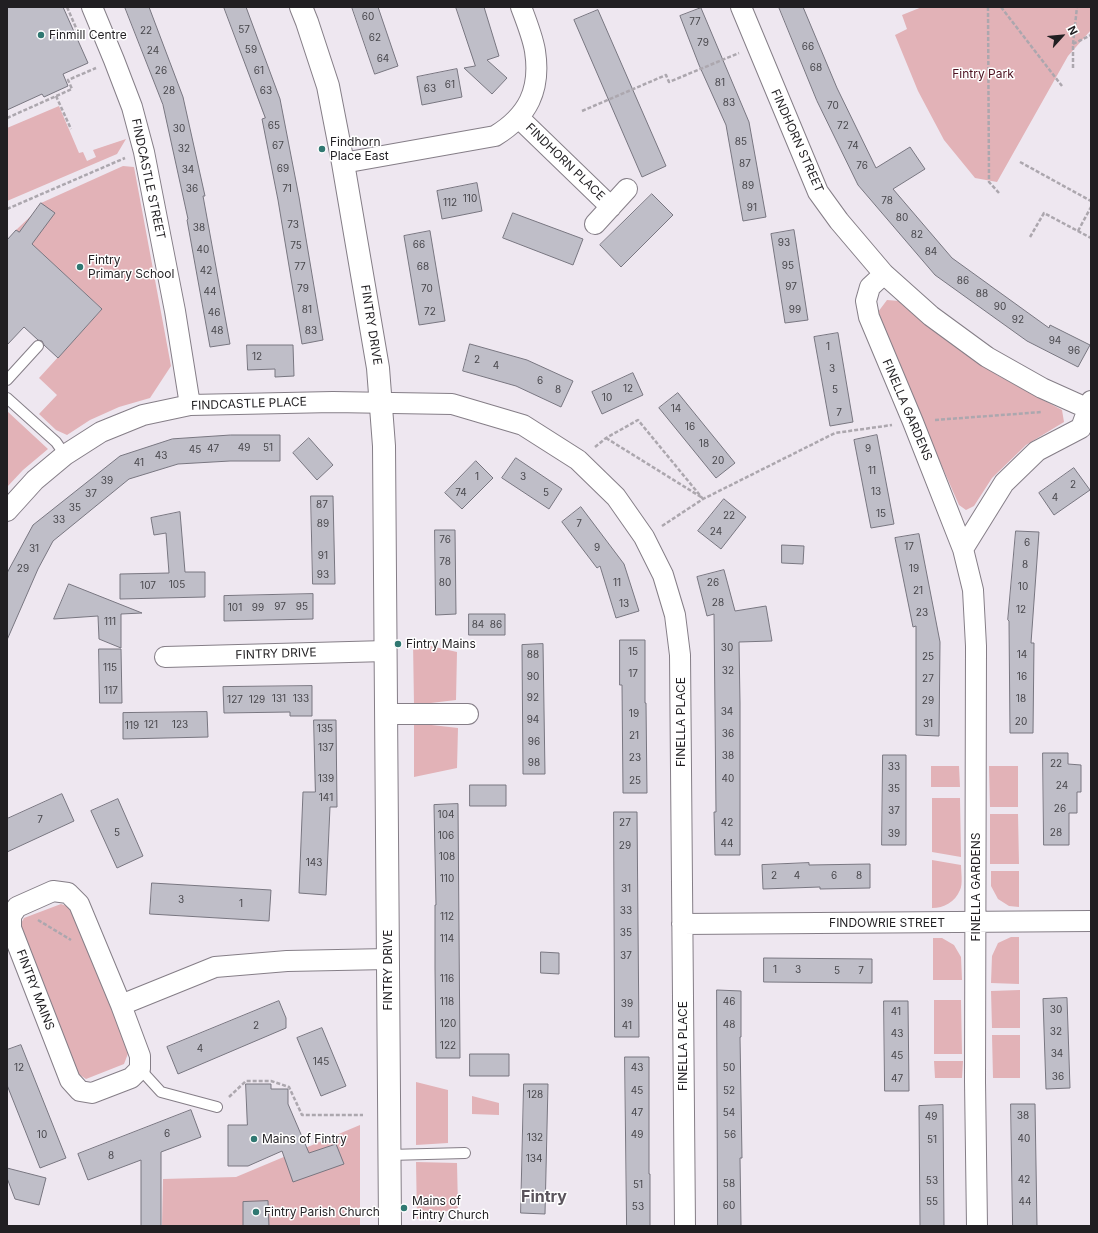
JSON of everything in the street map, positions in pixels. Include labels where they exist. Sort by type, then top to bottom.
[{"type":"street","name":"FINDCASTLE STREET","points":[[92,7],[132,107],[144,152],[175,311],[190,405]]},
{"type":"street","name":"FINTRY DRIVE","points":[[301,7],[328,86],[344,164],[378,368],[381,403],[384,446],[387,714],[386,777],[390,1226]]},
{"type":"street","name":"FINDHORN PLACE","points":[[344,164],[495,136],[507,129],[519,118],[532,98],[537,76],[535,50],[521,7]]},
{"type":"street","name":"FINDHORN STREET","points":[[741,7],[818,192],[839,221],[884,274],[931,316],[987,357],[1042,388],[1090,407]]},
{"type":"street","name":"FINDHORN PLACE","points":[[519,118],[611,207]]},
{"type":"street","name":"FINDHORN PLACE","points":[[594,224],[627,189]]},
{"type":"street","name":"FINELLA GARDENS","points":[[884,274],[870,287],[866,300],[868,317],[913,422],[963,549],[973,590],[976,646],[975,1082],[977,1226]]},
{"type":"street","name":"FINDCASTLE PLACE","points":[[7,510],[35,480],[65,455],[101,432],[143,415],[190,405],[333,402],[381,403]]},
{"type":"street","name":"FINELLA PLACE","points":[[381,403],[452,404],[523,424],[578,460],[616,497],[644,537],[663,574],[675,615],[680,655],[684,1226]]},
{"type":"street","points":[[963,549],[1004,482],[1037,451],[1080,428],[1090,407]]},
{"type":"street","name":"FINTRY DRIVE","points":[[165,657],[386,651]]},
{"type":"street","points":[[387,714],[468,714]]},
{"type":"street","points":[[17,907],[53,891],[68,893],[79,904],[140,1056],[140,1069]]},
{"type":"street","name":"FINTRY MAINS","points":[[17,907],[11,916],[11,928],[70,1080],[80,1090],[92,1093],[131,1078],[140,1069]]},
{"type":"street","name":"FINDOWRIE STREET","points":[[682,924],[1091,921]]},
{"type":"street","points":[[120,1005],[214,966],[287,961],[388,959]]},
{"type":"lane","points":[[7,380],[38,346]]},
{"type":"lane","points":[[7,398],[56,442],[65,455]]},
{"type":"lane","points":[[140,1069],[161,1092],[217,1107]]},
{"type":"lane","points":[[389,1155],[465,1153]]},
{"type":"path","points":[[988,7],[988,182],[999,193]]},
{"type":"path","points":[[1001,7],[1062,86]]},
{"type":"path","points":[[1074,68],[1073,44],[1077,7]]},
{"type":"path","points":[[1073,44],[1091,35]]},
{"type":"path","points":[[582,111],[666,75],[669,82],[756,46]]},
{"type":"path","points":[[7,118],[72,89],[68,80],[114,60]]},
{"type":"path","points":[[56,96],[71,129]]},
{"type":"path","points":[[7,209],[120,159],[144,152]]},
{"type":"path","points":[[1020,162],[1091,201]]},
{"type":"path","points":[[1078,231],[1091,207]]},
{"type":"path","points":[[1030,237],[1044,213],[1091,238]]},
{"type":"path","points":[[644,537],[703,499],[835,433],[913,422],[1046,412]]},
{"type":"path","points":[[578,460],[606,438],[638,420],[703,499]]},
{"type":"path","points":[[606,438],[703,499]]},
{"type":"path","points":[[17,907],[102,960]]},
{"type":"path","points":[[217,1107],[246,1081],[271,1081],[289,1087],[302,1115],[363,1114]]},
{"type":"green space","name":"Fintry Park","points":[[922,7],[1091,7],[1091,30],[1068,56],[997,182],[975,178],[944,140],[918,91],[895,35],[907,29],[902,15]]},
{"type":"green space","points":[[59,106],[79,153],[83,152],[87,161],[96,157],[93,150],[126,139],[117,154],[7,201],[7,128]]},
{"type":"green space","points":[[123,166],[134,167],[171,366],[150,398],[119,407],[90,420],[67,435],[56,430],[39,414],[57,395],[39,378],[102,309],[16,230],[32,215],[41,203]]},
{"type":"green space","points":[[887,300],[899,301],[936,331],[997,375],[1062,410],[1064,422],[1026,445],[992,478],[974,506],[966,510],[959,505],[922,421],[878,312]]},
{"type":"green space","points":[[7,411],[48,449],[23,470],[7,487]]},
{"type":"green space","points":[[413,642],[457,652],[456,700],[414,705]]},
{"type":"green space","points":[[414,723],[458,728],[457,768],[414,777]]},
{"type":"green space","points":[[931,766],[959,766],[960,787],[931,787]]},
{"type":"green space","points":[[989,766],[1018,766],[1018,807],[990,807]]},
{"type":"green space","points":[[932,798],[960,798],[961,857],[932,852]]},
{"type":"green space","points":[[990,814],[1018,814],[1019,864],[990,864]]},
{"type":"green space","points":[[932,860],[961,865],[962,881],[958,894],[949,904],[932,908]]},
{"type":"green space","points":[[991,871],[1019,871],[1019,907],[1009,906],[998,899],[991,886]]},
{"type":"green space","points":[[61,904],[72,908],[129,1051],[124,1064],[86,1079],[77,1073],[19,927],[24,918]]},
{"type":"green space","points":[[1011,937],[1019,937],[1019,984],[991,983],[992,956],[998,943]]},
{"type":"green space","points":[[933,938],[942,938],[954,945],[961,957],[962,980],[933,980]]},
{"type":"green space","points":[[1020,990],[1020,1028],[992,1028],[991,991]]},
{"type":"green space","points":[[934,1000],[961,1000],[962,1054],[934,1054]]},
{"type":"green space","points":[[992,1035],[1020,1035],[1020,1078],[993,1078]]},
{"type":"green space","points":[[934,1061],[963,1061],[962,1078],[935,1078]]},
{"type":"green space","points":[[416,1082],[448,1090],[448,1143],[416,1145]]},
{"type":"green space","points":[[472,1096],[499,1103],[499,1115],[472,1114]]},
{"type":"green space","points":[[360,1125],[360,1226],[162,1226],[163,1179],[236,1177]]},
{"type":"green space","points":[[416,1162],[457,1163],[458,1208],[417,1219]]},
{"type":"building","name":"Finmill Centre","points":[[7,7],[63,7],[88,63],[63,74],[68,86],[44,97],[42,94],[7,110]]},
{"type":"building","points":[[125,7],[149,7],[183,97],[205,196],[203,196],[230,344],[210,347],[188,219],[163,105]]},
{"type":"building","points":[[224,7],[246,7],[280,99],[299,197],[323,340],[302,344],[278,200],[262,119],[265,118]]},
{"type":"building","points":[[352,7],[378,7],[398,66],[375,74]]},
{"type":"building","points":[[456,7],[484,7],[499,56],[487,60],[507,78],[492,94],[464,68],[475,66]]},
{"type":"building","points":[[779,7],[803,7],[837,88],[876,168],[910,147],[925,169],[893,189],[952,258],[1049,328],[1050,325],[1090,345],[1078,367],[1027,341],[935,275],[858,185],[817,101]]},
{"type":"building","points":[[701,8],[749,122],[766,217],[743,221],[726,125],[699,65],[680,16]]},
{"type":"building","points":[[598,10],[666,166],[642,177],[574,20]]},
{"type":"building","points":[[457,69],[462,97],[422,105],[417,77]]},
{"type":"building","points":[[477,183],[482,211],[442,219],[437,191]]},
{"type":"building","points":[[652,194],[673,215],[621,267],[600,245]]},
{"type":"building","points":[[41,203],[55,213],[32,244],[102,309],[58,358],[44,345],[42,341],[38,340],[24,327],[7,345],[7,240],[16,230],[19,232]]},
{"type":"building","points":[[513,213],[583,239],[573,265],[503,238]]},
{"type":"building","points":[[794,230],[808,320],[785,323],[771,234]]},
{"type":"building","points":[[430,231],[445,321],[419,325],[404,236]]},
{"type":"building","points":[[838,333],[853,422],[830,426],[814,337]]},
{"type":"building","points":[[470,344],[527,360],[573,381],[561,407],[516,386],[463,371]]},
{"type":"building","points":[[247,345],[293,345],[294,376],[275,377],[275,369],[248,370]]},
{"type":"building","points":[[633,373],[643,395],[602,414],[592,392]]},
{"type":"building","points":[[678,393],[735,463],[716,478],[659,408]]},
{"type":"building","points":[[231,435],[280,435],[280,461],[230,461],[178,464],[129,479],[53,541],[38,569],[7,640],[7,573],[33,525],[120,456],[172,439]]},
{"type":"building","points":[[877,435],[894,524],[871,528],[854,440]]},
{"type":"building","points":[[309,438],[333,465],[317,480],[293,453]]},
{"type":"building","points":[[516,458],[562,489],[549,509],[502,478]]},
{"type":"building","points":[[476,461],[493,478],[462,509],[445,493]]},
{"type":"building","points":[[1074,468],[1090,490],[1054,515],[1039,493]]},
{"type":"building","points":[[311,496],[333,496],[335,584],[313,584]]},
{"type":"building","points":[[724,499],[746,517],[721,549],[698,531]]},
{"type":"building","points":[[581,507],[624,564],[639,611],[616,618],[600,566],[597,568],[562,522]]},
{"type":"building","points":[[180,512],[185,572],[205,572],[205,597],[120,599],[120,574],[169,573],[166,533],[154,535],[151,518]]},
{"type":"building","points":[[435,530],[455,530],[456,614],[436,615]]},
{"type":"building","points":[[1016,531],[1039,532],[1031,643],[1034,643],[1033,733],[1010,733],[1008,620]]},
{"type":"building","points":[[919,534],[940,642],[939,736],[916,735],[916,626],[913,627],[895,538]]},
{"type":"building","points":[[782,545],[804,546],[803,564],[782,563]]},
{"type":"building","points":[[724,570],[735,611],[766,606],[772,641],[739,642],[740,855],[715,855],[714,614],[707,616],[697,577]]},
{"type":"building","points":[[69,584],[142,613],[121,614],[121,648],[99,639],[98,616],[54,619]]},
{"type":"building","points":[[313,594],[313,619],[224,621],[224,596]]},
{"type":"building","points":[[469,614],[505,614],[505,635],[469,635]]},
{"type":"building","points":[[620,640],[645,640],[647,793],[623,793]]},
{"type":"building","points":[[543,644],[545,774],[523,774],[522,645]]},
{"type":"building","points":[[99,649],[121,649],[122,703],[100,703]]},
{"type":"building","points":[[312,686],[312,716],[290,716],[290,712],[224,713],[223,687]]},
{"type":"building","points":[[207,712],[208,737],[123,739],[123,713]]},
{"type":"building","points":[[314,720],[336,720],[337,807],[330,807],[326,895],[299,893],[303,792],[315,792]]},
{"type":"building","points":[[1043,753],[1068,753],[1068,764],[1081,765],[1081,792],[1077,792],[1077,813],[1069,813],[1069,845],[1044,845]]},
{"type":"building","points":[[883,755],[906,755],[906,845],[882,845]]},
{"type":"building","points":[[470,785],[506,785],[506,806],[470,806]]},
{"type":"building","points":[[62,794],[74,821],[7,852],[7,819]]},
{"type":"building","points":[[118,799],[143,856],[117,868],[91,811]]},
{"type":"building","points":[[458,804],[460,1058],[436,1058],[436,905],[434,805]]},
{"type":"building","points":[[614,812],[637,812],[639,1037],[615,1037]]},
{"type":"building","points":[[809,863],[809,865],[870,864],[870,888],[820,889],[820,887],[763,889],[762,865]]},
{"type":"building","points":[[152,883],[271,890],[269,921],[150,914]]},
{"type":"building","points":[[541,952],[559,953],[559,974],[541,973]]},
{"type":"building","points":[[764,958],[872,959],[872,983],[764,982]]},
{"type":"building","points":[[717,990],[741,991],[741,1226],[718,1226]]},
{"type":"building","points":[[1067,998],[1070,1088],[1046,1089],[1043,999]]},
{"type":"building","points":[[279,1001],[286,1018],[286,1028],[178,1074],[167,1047]]},
{"type":"building","points":[[884,1001],[908,1001],[909,1091],[885,1091]]},
{"type":"building","points":[[322,1028],[346,1086],[321,1096],[297,1038]]},
{"type":"building","points":[[21,1045],[66,1158],[40,1168],[7,1085],[7,1050]]},
{"type":"building","points":[[470,1054],[509,1054],[509,1076],[470,1076]]},
{"type":"building","points":[[625,1057],[649,1057],[650,1226],[627,1226]]},
{"type":"building","points":[[246,1084],[271,1084],[271,1089],[288,1089],[288,1104],[309,1153],[336,1144],[344,1164],[293,1182],[282,1151],[248,1166],[228,1166],[228,1125],[247,1125]]},
{"type":"building","points":[[524,1084],[548,1084],[545,1214],[521,1213]]},
{"type":"building","points":[[1011,1104],[1035,1104],[1037,1226],[1013,1226]]},
{"type":"building","points":[[943,1105],[944,1226],[920,1226],[919,1106]]},
{"type":"building","points":[[191,1110],[201,1137],[161,1152],[161,1226],[141,1226],[141,1160],[88,1180],[78,1154]]},
{"type":"building","points":[[7,1168],[46,1178],[39,1205],[15,1199],[7,1178]]},
{"type":"building","name":"Fintry Parish Church","points":[[268,1201],[269,1226],[243,1226],[243,1202]]},
{"type":"place","name":"Finmill Centre","points":[[41,35]]},
{"type":"place","name":"Findhorn Place East","points":[[322,149]]},
{"type":"place","name":"Fintry Primary School","points":[[80,267]]},
{"type":"place","name":"Fintry Mains","points":[[398,644]]},
{"type":"place","name":"Mains of Fintry","points":[[254,1139]]},
{"type":"place","name":"Mains of Fintry Church","points":[[404,1208]]},
{"type":"place","name":"Fintry Parish Church","points":[[256,1212]]},
{"type":"district","name":"Fintry","points":[[544,1197]]}]
